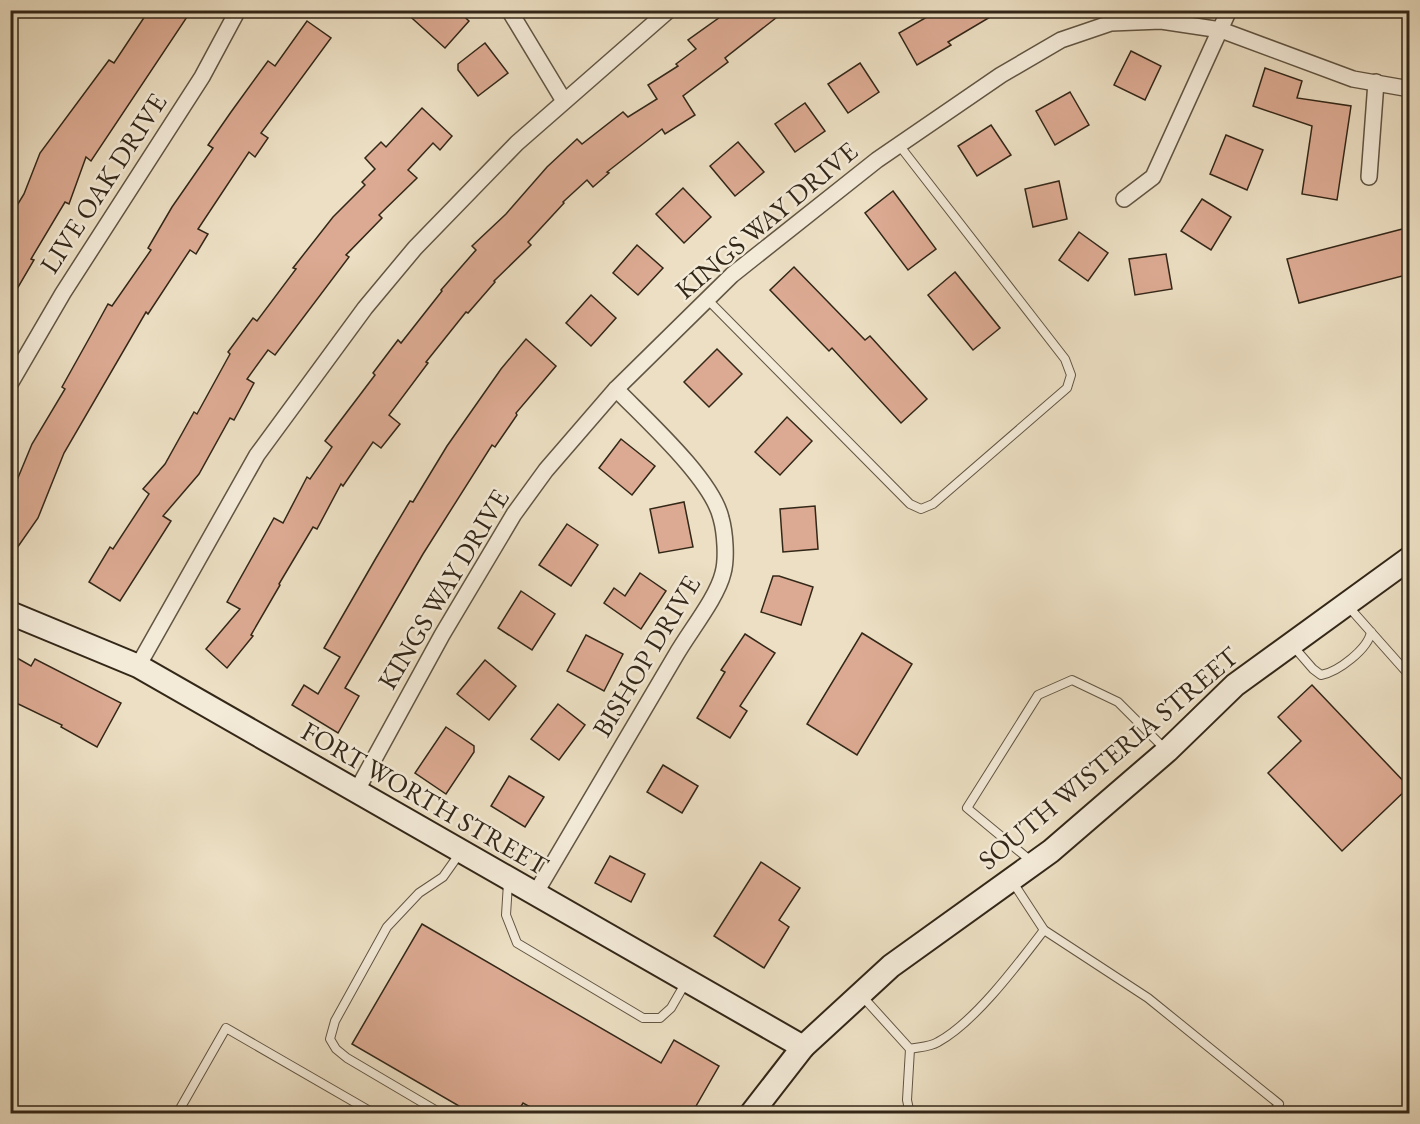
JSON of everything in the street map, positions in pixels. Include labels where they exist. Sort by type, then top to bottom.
[{"type":"street","name":"LIVE OAK DRIVE","points":[[10,384],[63,293],[202,76],[238,10]]},
{"type":"street","points":[[509,10],[564,102]]},
{"type":"street","points":[[138,666],[257,455],[365,308],[415,248],[517,142],[669,10]]},
{"type":"street","points":[[1124,199],[1153,177],[1229,10]]},
{"type":"street","name":"KINGS WAY DRIVE","points":[[356,792],[442,635],[514,514],[546,470],[616,389],[732,275],[899,145],[1001,75],[1061,40],[1112,23],[1161,21],[1221,30],[1353,80],[1410,89]]},
{"type":"street","points":[[1369,177],[1376,82]]},
{"type":"street","name":"BISHOP DRIVE","points":[[535,894],[683,642],[711,599],[723,573],[724,535],[721,516],[709,493],[684,459],[616,389]]},
{"type":"street","name":"SOUTH WISTERIA STREET","points":[[751,1113],[803,1047],[891,966],[1051,851],[1167,751],[1235,685],[1410,558]]},
{"type":"street","name":"FORT WORTH STREET","points":[[10,613],[138,666],[803,1047]]},
{"type":"lane","points":[[707,299],[910,504],[921,509],[933,504],[1067,388],[1071,375],[1065,359],[899,145]]},
{"type":"lane","points":[[1346,604],[1410,676]]},
{"type":"lane","points":[[1292,644],[1321,675],[1332,673],[1364,648],[1370,640],[1371,632]]},
{"type":"lane","points":[[1034,863],[967,808],[1038,695],[1072,680],[1118,702],[1167,751]]},
{"type":"lane","points":[[442,1113],[347,1058],[336,1049],[330,1039],[335,1021],[387,927],[419,893],[443,877],[460,851]]},
{"type":"lane","points":[[508,879],[506,915],[517,943],[643,1018],[660,1017],[671,1008],[687,981]]},
{"type":"lane","points":[[1011,880],[1044,930],[1148,998],[1279,1104],[1273,1113]]},
{"type":"lane","points":[[910,1049],[936,1044],[964,1023],[1022,959],[1044,930]]},
{"type":"lane","points":[[860,994],[910,1049],[907,1100],[910,1113]]},
{"type":"lane","points":[[177,1113],[226,1028],[375,1113]]},
{"type":"building","points":[[149,10],[178,10],[187,17],[91,161],[86,157],[69,204],[65,202],[31,259],[34,260],[10,301],[10,217],[24,194],[40,153],[109,60],[114,63]]},
{"type":"building","points":[[403,10],[457,10],[469,21],[445,48]]},
{"type":"building","points":[[730,10],[786,10],[725,58],[728,62],[683,96],[695,115],[665,134],[662,129],[607,172],[609,173],[593,187],[587,180],[563,202],[528,242],[531,245],[494,281],[468,313],[466,312],[426,362],[428,363],[389,415],[400,424],[381,448],[373,442],[343,486],[341,484],[317,529],[313,527],[279,584],[251,635],[253,636],[227,668],[206,649],[240,609],[227,602],[274,518],[283,523],[307,477],[310,479],[332,447],[325,441],[375,375],[373,373],[398,340],[401,343],[441,290],[476,250],[472,246],[506,214],[547,167],[577,139],[582,144],[623,112],[628,117],[657,99],[648,85],[678,66],[676,64],[696,49],[688,40]]},
{"type":"building","points":[[939,10],[1002,10],[948,42],[951,45],[917,65],[899,33]]},
{"type":"building","points":[[307,21],[331,38],[261,133],[268,138],[255,157],[249,152],[198,229],[208,234],[196,254],[190,250],[148,314],[146,312],[64,453],[38,518],[10,558],[10,497],[32,444],[65,389],[62,387],[108,304],[112,306],[151,250],[148,248],[172,207],[213,148],[208,145],[268,61],[275,66]]},
{"type":"building","points":[[485,43],[508,73],[478,96],[458,70],[458,64]]},
{"type":"building","points":[[1131,51],[1161,66],[1145,100],[1114,85]]},
{"type":"building","points":[[860,63],[879,92],[848,113],[828,84]]},
{"type":"building","points":[[1265,68],[1302,81],[1297,98],[1351,106],[1337,200],[1302,194],[1312,126],[1253,106]]},
{"type":"building","points":[[1070,92],[1089,125],[1055,145],[1036,111]]},
{"type":"building","points":[[805,103],[825,131],[795,152],[775,124]]},
{"type":"building","points":[[422,108],[452,136],[440,150],[433,143],[408,170],[417,178],[379,215],[382,218],[346,255],[349,257],[275,355],[268,350],[247,379],[254,383],[234,420],[230,418],[199,474],[163,516],[171,521],[120,601],[89,582],[110,547],[113,549],[149,494],[143,489],[165,464],[194,412],[197,414],[230,354],[228,352],[253,318],[257,321],[296,269],[293,268],[333,217],[365,185],[362,182],[375,169],[365,158],[381,142],[386,147]]},
{"type":"building","points":[[991,125],[1011,155],[977,176],[958,146]]},
{"type":"building","points":[[1226,135],[1263,150],[1247,190],[1210,174]]},
{"type":"building","points":[[738,142],[764,172],[735,196],[710,166]]},
{"type":"building","points":[[1059,181],[1067,219],[1033,227],[1025,189]]},
{"type":"building","points":[[683,188],[711,217],[684,243],[656,214]]},
{"type":"building","points":[[893,191],[936,249],[908,270],[865,213]]},
{"type":"building","points":[[1202,199],[1231,217],[1211,250],[1181,231]]},
{"type":"building","points":[[1410,227],[1410,274],[1299,303],[1287,259]]},
{"type":"building","points":[[1079,232],[1108,253],[1088,281],[1059,260]]},
{"type":"building","points":[[637,245],[663,268],[638,295],[613,273]]},
{"type":"building","points":[[1166,254],[1172,289],[1135,295],[1129,259]]},
{"type":"building","points":[[794,267],[865,340],[870,336],[927,399],[901,423],[832,348],[829,351],[770,290]]},
{"type":"building","points":[[955,272],[1000,328],[973,350],[928,295]]},
{"type":"building","points":[[591,295],[616,318],[591,346],[566,323]]},
{"type":"building","points":[[526,339],[556,366],[516,413],[517,415],[495,447],[492,445],[423,554],[345,688],[359,696],[338,733],[292,705],[304,685],[318,694],[340,657],[324,648],[376,558],[410,501],[413,502],[447,446],[501,369]]},
{"type":"building","points":[[717,349],[742,374],[709,407],[684,382]]},
{"type":"building","points":[[787,417],[812,441],[780,475],[755,452]]},
{"type":"building","points":[[621,439],[655,466],[632,495],[599,468]]},
{"type":"building","points":[[684,502],[693,547],[659,553],[650,509]]},
{"type":"building","points":[[815,506],[818,549],[783,552],[780,509]]},
{"type":"building","points":[[567,524],[598,545],[571,586],[539,565]]},
{"type":"building","points":[[640,573],[666,591],[641,629],[604,603],[614,588],[625,596]]},
{"type":"building","points":[[773,576],[813,587],[801,625],[761,612]]},
{"type":"building","points":[[521,591],[555,614],[532,650],[498,628]]},
{"type":"building","points":[[862,633],[912,664],[857,755],[807,724]]},
{"type":"building","points":[[745,634],[775,653],[740,706],[747,711],[730,738],[697,718],[725,672],[721,670]]},
{"type":"building","points":[[586,635],[623,654],[604,691],[567,671]]},
{"type":"building","points":[[10,654],[31,666],[35,659],[121,703],[97,747],[61,727],[62,725],[10,700]]},
{"type":"building","points":[[485,660],[516,686],[489,720],[457,694]]},
{"type":"building","points":[[1312,685],[1409,787],[1342,851],[1268,773],[1301,741],[1278,717]]},
{"type":"building","points":[[558,704],[585,725],[559,760],[531,739]]},
{"type":"building","points":[[446,727],[474,746],[474,752],[446,794],[415,773]]},
{"type":"building","points":[[663,765],[698,786],[682,813],[647,792]]},
{"type":"building","points":[[509,776],[544,797],[525,827],[491,806]]},
{"type":"building","points":[[610,856],[645,874],[631,902],[595,883]]},
{"type":"building","points":[[761,862],[800,888],[779,920],[789,927],[764,968],[714,936]]},
{"type":"building","points":[[422,924],[661,1063],[674,1040],[719,1066],[692,1113],[541,1113],[523,1103],[517,1113],[471,1113],[352,1044]]}]
